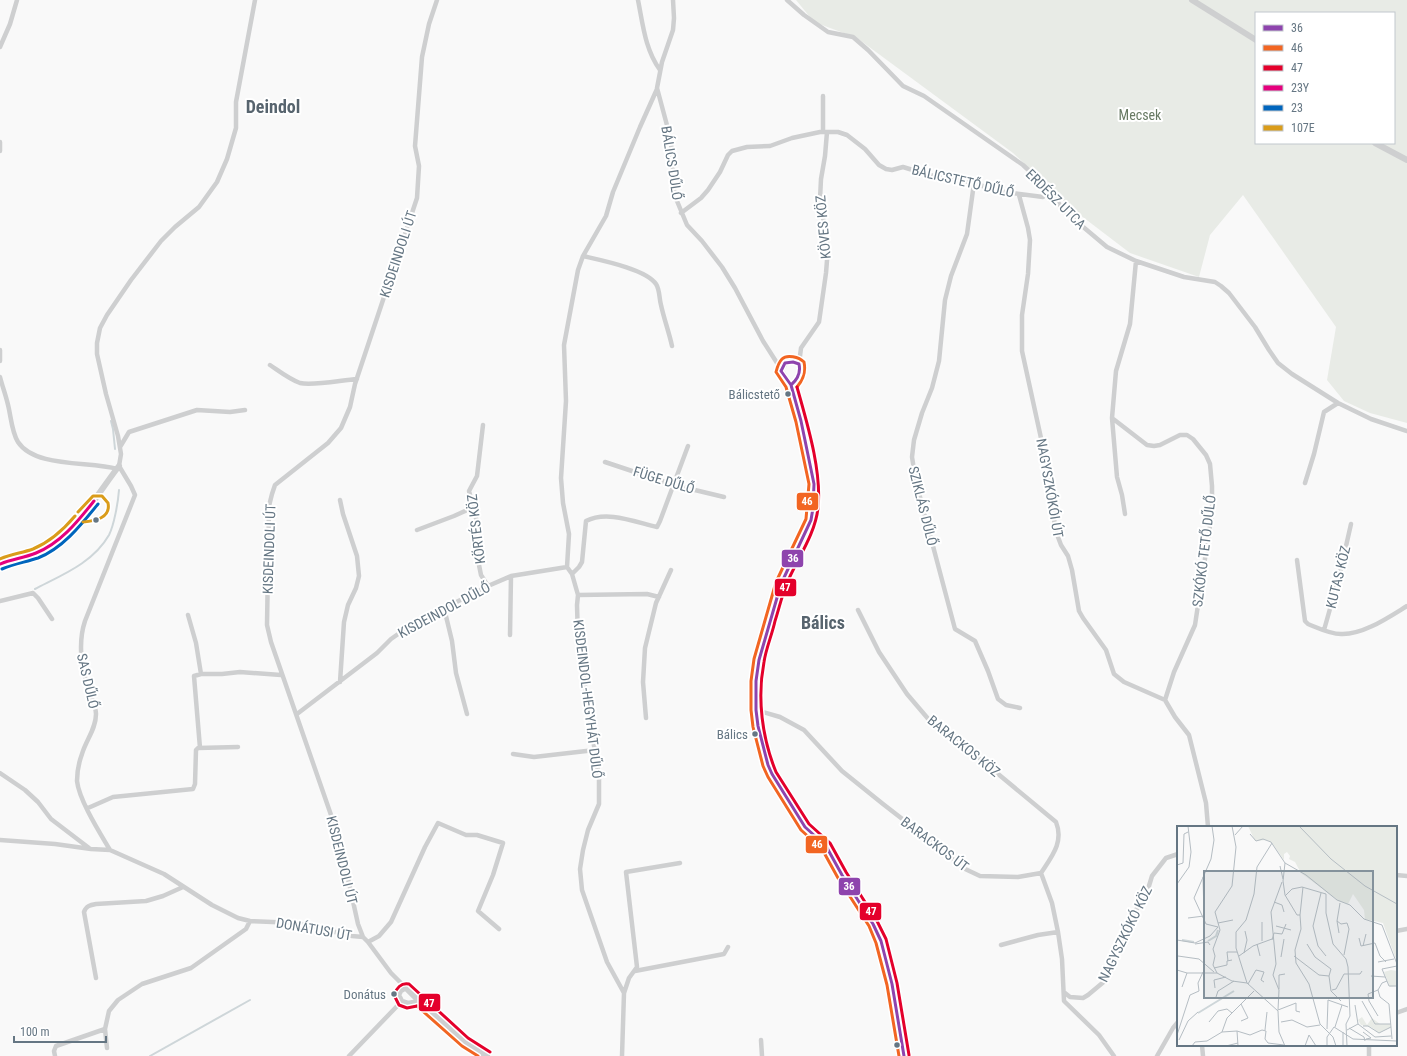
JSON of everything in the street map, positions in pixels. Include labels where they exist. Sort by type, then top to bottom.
[{"type":"street","points":[[0,47],[10,24],[17,0]]},
{"type":"street","points":[[0,564],[37,552],[52,545],[70,529],[94,501],[118,468],[121,454],[116,424],[106,394],[97,354],[96,343],[100,328],[131,280],[161,241],[199,207],[217,182],[227,159],[236,128],[236,102],[255,0]]},
{"type":"street","name":"KISDEINDOLI ÚT","points":[[363,937],[358,924],[339,838],[297,714],[281,674],[267,625],[269,506],[275,485],[328,442],[341,428],[350,407],[357,378],[417,198],[419,166],[415,140],[422,57],[429,24],[437,0]]},
{"type":"street","points":[[638,0],[648,50],[660,70]]},
{"type":"street","name":"BÁLICS DŰLŐ","points":[[673,0],[673,30],[662,62],[657,88],[668,129],[672,150],[674,190],[681,213],[687,226],[702,241],[722,267],[763,341],[791,385]]},
{"type":"street","name":"ERDÉSZ UTCA","points":[[787,0],[804,15],[828,32],[853,37],[868,50],[903,86],[924,96],[1023,165],[1051,192],[1063,210],[1107,247],[1136,261],[1184,277],[1215,282],[1229,293],[1255,327],[1278,362],[1310,386],[1338,403],[1407,432]]},
{"type":"street","points":[[1192,0],[1255,39]]},
{"type":"street","points":[[567,567],[569,534],[563,503],[561,478],[566,401],[564,345],[574,288],[583,256],[606,216],[613,192],[657,88]]},
{"type":"street","name":"KÖVES KÖZ","points":[[791,385],[800,375],[799,364],[801,348],[819,322],[826,273],[828,248],[820,199],[820,179],[825,156],[823,96]]},
{"type":"street","name":"BÁLICSTETŐ DŰLŐ","points":[[681,213],[701,198],[708,190],[720,172],[728,155],[732,151],[747,147],[770,146],[792,138],[825,132],[838,132],[847,135],[865,149],[880,165],[886,169],[892,170],[903,167],[929,175],[974,183],[998,191],[1019,195],[1043,197],[1051,192]]},
{"type":"street","points":[[0,142],[0,151]]},
{"type":"street","points":[[1377,144],[1407,160]]},
{"type":"street","name":"SZIKLÁS DŰLŐ","points":[[974,183],[967,234],[951,276],[945,300],[939,361],[932,388],[922,413],[914,440],[912,457],[916,482],[955,629],[975,641],[998,699],[1006,705],[1020,708]]},
{"type":"street","name":"NAGYSZKÓKÓI ÚT","points":[[1019,195],[1030,240],[1028,274],[1022,315],[1022,351],[1051,484],[1055,529],[1061,545],[1068,556],[1079,611],[1106,650],[1114,674],[1124,682],[1165,700]]},
{"type":"street","points":[[583,256],[612,262],[642,274],[656,283],[660,304],[672,346]]},
{"type":"street","points":[[1125,514],[1117,477],[1112,418],[1116,371],[1130,324],[1136,261]]},
{"type":"street","points":[[0,350],[0,361]]},
{"type":"street","points":[[781,371],[787,362],[799,364]]},
{"type":"street","points":[[270,365],[301,383],[357,378]]},
{"type":"street","points":[[0,377],[19,443],[32,454],[50,460],[104,465],[118,468]]},
{"type":"street","points":[[791,385],[801,421],[814,484],[813,508],[811,520],[802,542],[781,584],[759,660],[756,681],[756,710],[758,726],[768,765],[772,774],[805,826],[826,846],[842,875],[873,924],[881,941],[892,984],[904,1056]]},
{"type":"street","points":[[1305,483],[1324,412],[1338,403]]},
{"type":"street","points":[[120,448],[129,432],[184,413],[197,410],[230,412],[245,410]]},
{"type":"street","name":"SZKÓKÓ TETŐ DŰLŐ","points":[[1112,418],[1147,445],[1160,445],[1180,435],[1186,435],[1197,443],[1206,455],[1210,464],[1212,512],[1194,625],[1174,672],[1165,700]]},
{"type":"street","name":"KÖRTÉS KÖZ","points":[[483,425],[477,476],[469,491],[478,526],[478,560],[481,575],[488,586]]},
{"type":"street","points":[[572,574],[582,562],[586,521],[594,517],[617,517],[656,527],[660,521],[688,446]]},
{"type":"street","name":"FÜGE DŰLŐ","points":[[605,462],[674,485],[724,497]]},
{"type":"street","name":"SAS DŰLŐ","points":[[110,850],[88,808],[77,779],[82,753],[93,730],[96,712],[86,683],[80,653],[85,621],[135,495],[131,486],[118,468]]},
{"type":"street","points":[[340,500],[343,514],[358,556],[359,576],[356,588],[348,604],[344,622],[340,682]]},
{"type":"street","points":[[417,530],[474,507]]},
{"type":"street","name":"KUTAS KÖZ","points":[[1324,630],[1339,577],[1351,524]]},
{"type":"street","name":"KUTAS KÖZ","points":[[1297,560],[1305,621],[1308,624],[1341,634],[1357,632],[1384,620],[1407,606]]},
{"type":"street","name":"KISDEINDOL-HEGYHÁT DŰLŐ","points":[[567,567],[572,574],[578,595],[576,605],[578,639],[599,779],[599,804],[588,830],[580,869],[582,890],[607,962],[624,993]]},
{"type":"street","name":"KISDEINDOL DŰLŐ","points":[[297,714],[377,653],[391,639],[411,625],[511,576],[567,567]]},
{"type":"street","points":[[646,718],[643,682],[645,648],[659,597],[671,570]]},
{"type":"street","points":[[510,634],[511,576]]},
{"type":"street","points":[[0,601],[33,593],[52,619]]},
{"type":"street","points":[[578,595],[647,594],[659,597]]},
{"type":"street","points":[[444,608],[452,641],[456,673],[467,714]]},
{"type":"street","name":"BARACKOS KÖZ","points":[[858,610],[879,652],[907,694],[930,721],[957,738],[974,754],[1056,822],[1059,830],[1056,851],[1041,873]]},
{"type":"street","points":[[188,615],[196,643],[201,674]]},
{"type":"street","points":[[200,748],[194,676],[201,674],[240,672],[281,674]]},
{"type":"street","points":[[1165,700],[1175,717],[1189,735],[1206,803],[1208,826]]},
{"type":"street","name":"BARACKOS ÚT","points":[[756,710],[780,717],[804,730],[842,771],[963,868],[980,876],[1018,877],[1041,873]]},
{"type":"street","points":[[88,808],[113,797],[193,789],[195,784],[196,750],[200,748],[238,747]]},
{"type":"street","points":[[513,754],[534,757],[595,750]]},
{"type":"street","points":[[0,773],[25,790],[38,802],[51,819],[91,849]]},
{"type":"street","points":[[368,942],[379,936],[391,922],[424,847],[438,823],[466,835],[477,835],[503,843],[493,875],[478,911],[499,929]]},
{"type":"street","points":[[0,840],[110,850]]},
{"type":"street","name":"DONÁTUSI ÚT","points":[[110,850],[164,874],[183,887],[238,918],[250,921],[297,924],[363,937],[391,973],[419,1001],[465,1042],[487,1056]]},
{"type":"street","name":"NAGYSZKÓKÓ KÖZ","points":[[1065,993],[1070,997],[1083,998],[1094,991],[1106,980],[1117,956],[1123,933],[1135,911],[1144,899],[1152,876],[1166,858],[1177,854]]},
{"type":"street","points":[[622,1056],[624,993],[629,978],[637,967],[626,872],[680,863]]},
{"type":"street","points":[[1041,873],[1052,903],[1058,932],[1062,959],[1062,984],[1065,993],[1064,1001],[1099,1035],[1114,1056]]},
{"type":"street","points":[[1397,874],[1407,876]]},
{"type":"street","points":[[96,978],[84,912],[86,908],[89,905],[96,904],[146,901],[163,896],[183,887]]},
{"type":"street","points":[[107,1048],[105,1029],[109,1011],[113,1005],[127,993],[142,984],[190,968],[246,929],[250,921]]},
{"type":"street","points":[[1397,931],[1407,929]]},
{"type":"street","points":[[1001,945],[1038,935],[1058,932]]},
{"type":"street","points":[[635,971],[724,954],[728,947]]},
{"type":"street","points":[[406,988],[399,994],[402,1001],[408,1003],[419,1001]]},
{"type":"street","points":[[349,1056],[402,1001]]},
{"type":"street","points":[[1397,1013],[1407,1009]]},
{"type":"street","points":[[1157,1056],[1177,1023]]},
{"type":"street","points":[[55,1056],[54,1051],[56,1046],[105,1029]]},
{"type":"street","points":[[761,1040],[762,1056]]},
{"type":"street","points":[[1202,1046],[1203,1056]]},
{"type":"green space","name":"Mecsek","points":[[796,0],[1407,0],[1407,423],[1370,413],[1344,401],[1327,380],[1336,327],[1243,195],[1210,235],[1199,277],[1130,253],[1071,208],[1013,153],[857,38],[814,22]]},
{"type":"waterway","points":[[111,421],[115,449]]},
{"type":"waterway","points":[[35,589],[86,561],[102,545],[113,526],[119,490]]},
{"type":"waterway","points":[[150,1056],[250,1000]]},
{"type":"transit line","name":"46","points":[[797,387],[804,375],[804,362],[793,357],[784,357],[776,372],[786,387],[796,422],[809,484],[806,519],[776,582],[754,659],[751,681],[751,710],[753,727],[763,766],[768,777],[801,830],[822,849],[838,878],[869,926],[876,943],[887,985],[899,1056]]},
{"type":"transit line","name":"36","points":[[793,362],[799,364],[800,370],[797,378],[791,385],[781,371],[785,363],[793,362]]},
{"type":"transit line","name":"36","points":[[791,385],[801,421],[814,484],[813,508],[811,520],[781,584],[759,660],[756,681],[756,710],[758,726],[768,765],[772,774],[805,827],[826,846],[842,875],[873,924],[881,941],[892,984],[904,1056]]},
{"type":"transit line","name":"47","points":[[797,387],[816,463],[819,494],[818,508],[810,537],[785,588],[766,652],[761,690],[764,732],[776,772],[809,824],[830,843],[846,872],[877,921],[886,939],[897,983],[909,1055]]},
{"type":"transit line","name":"107E","points":[[78,512],[93,496],[102,496],[108,503],[108,508],[105,515],[97,520],[83,522]]},
{"type":"transit line","name":"23Y","points":[[0,564],[45,549],[68,531],[94,501]]},
{"type":"transit line","name":"23","points":[[2,569],[38,558],[56,548],[71,535],[98,504]]},
{"type":"transit line","name":"107E","points":[[0,559],[33,549],[45,543],[75,516]]},
{"type":"transit line","name":"47","points":[[417,1006],[407,1008],[399,1005],[394,995],[399,986],[409,984],[468,1038],[490,1052]]},
{"type":"transit line","name":"46","points":[[417,1006],[462,1046],[478,1056]]},
{"type":"place","name":"Bálicstető","points":[[788,394]]},
{"type":"place","name":"Bálics","points":[[755,734]]},
{"type":"place","name":"Donátus","points":[[394,994]]},
{"type":"district","name":"Deindol","points":[[273,106]]},
{"type":"district","name":"Bálics","points":[[823,622]]}]
